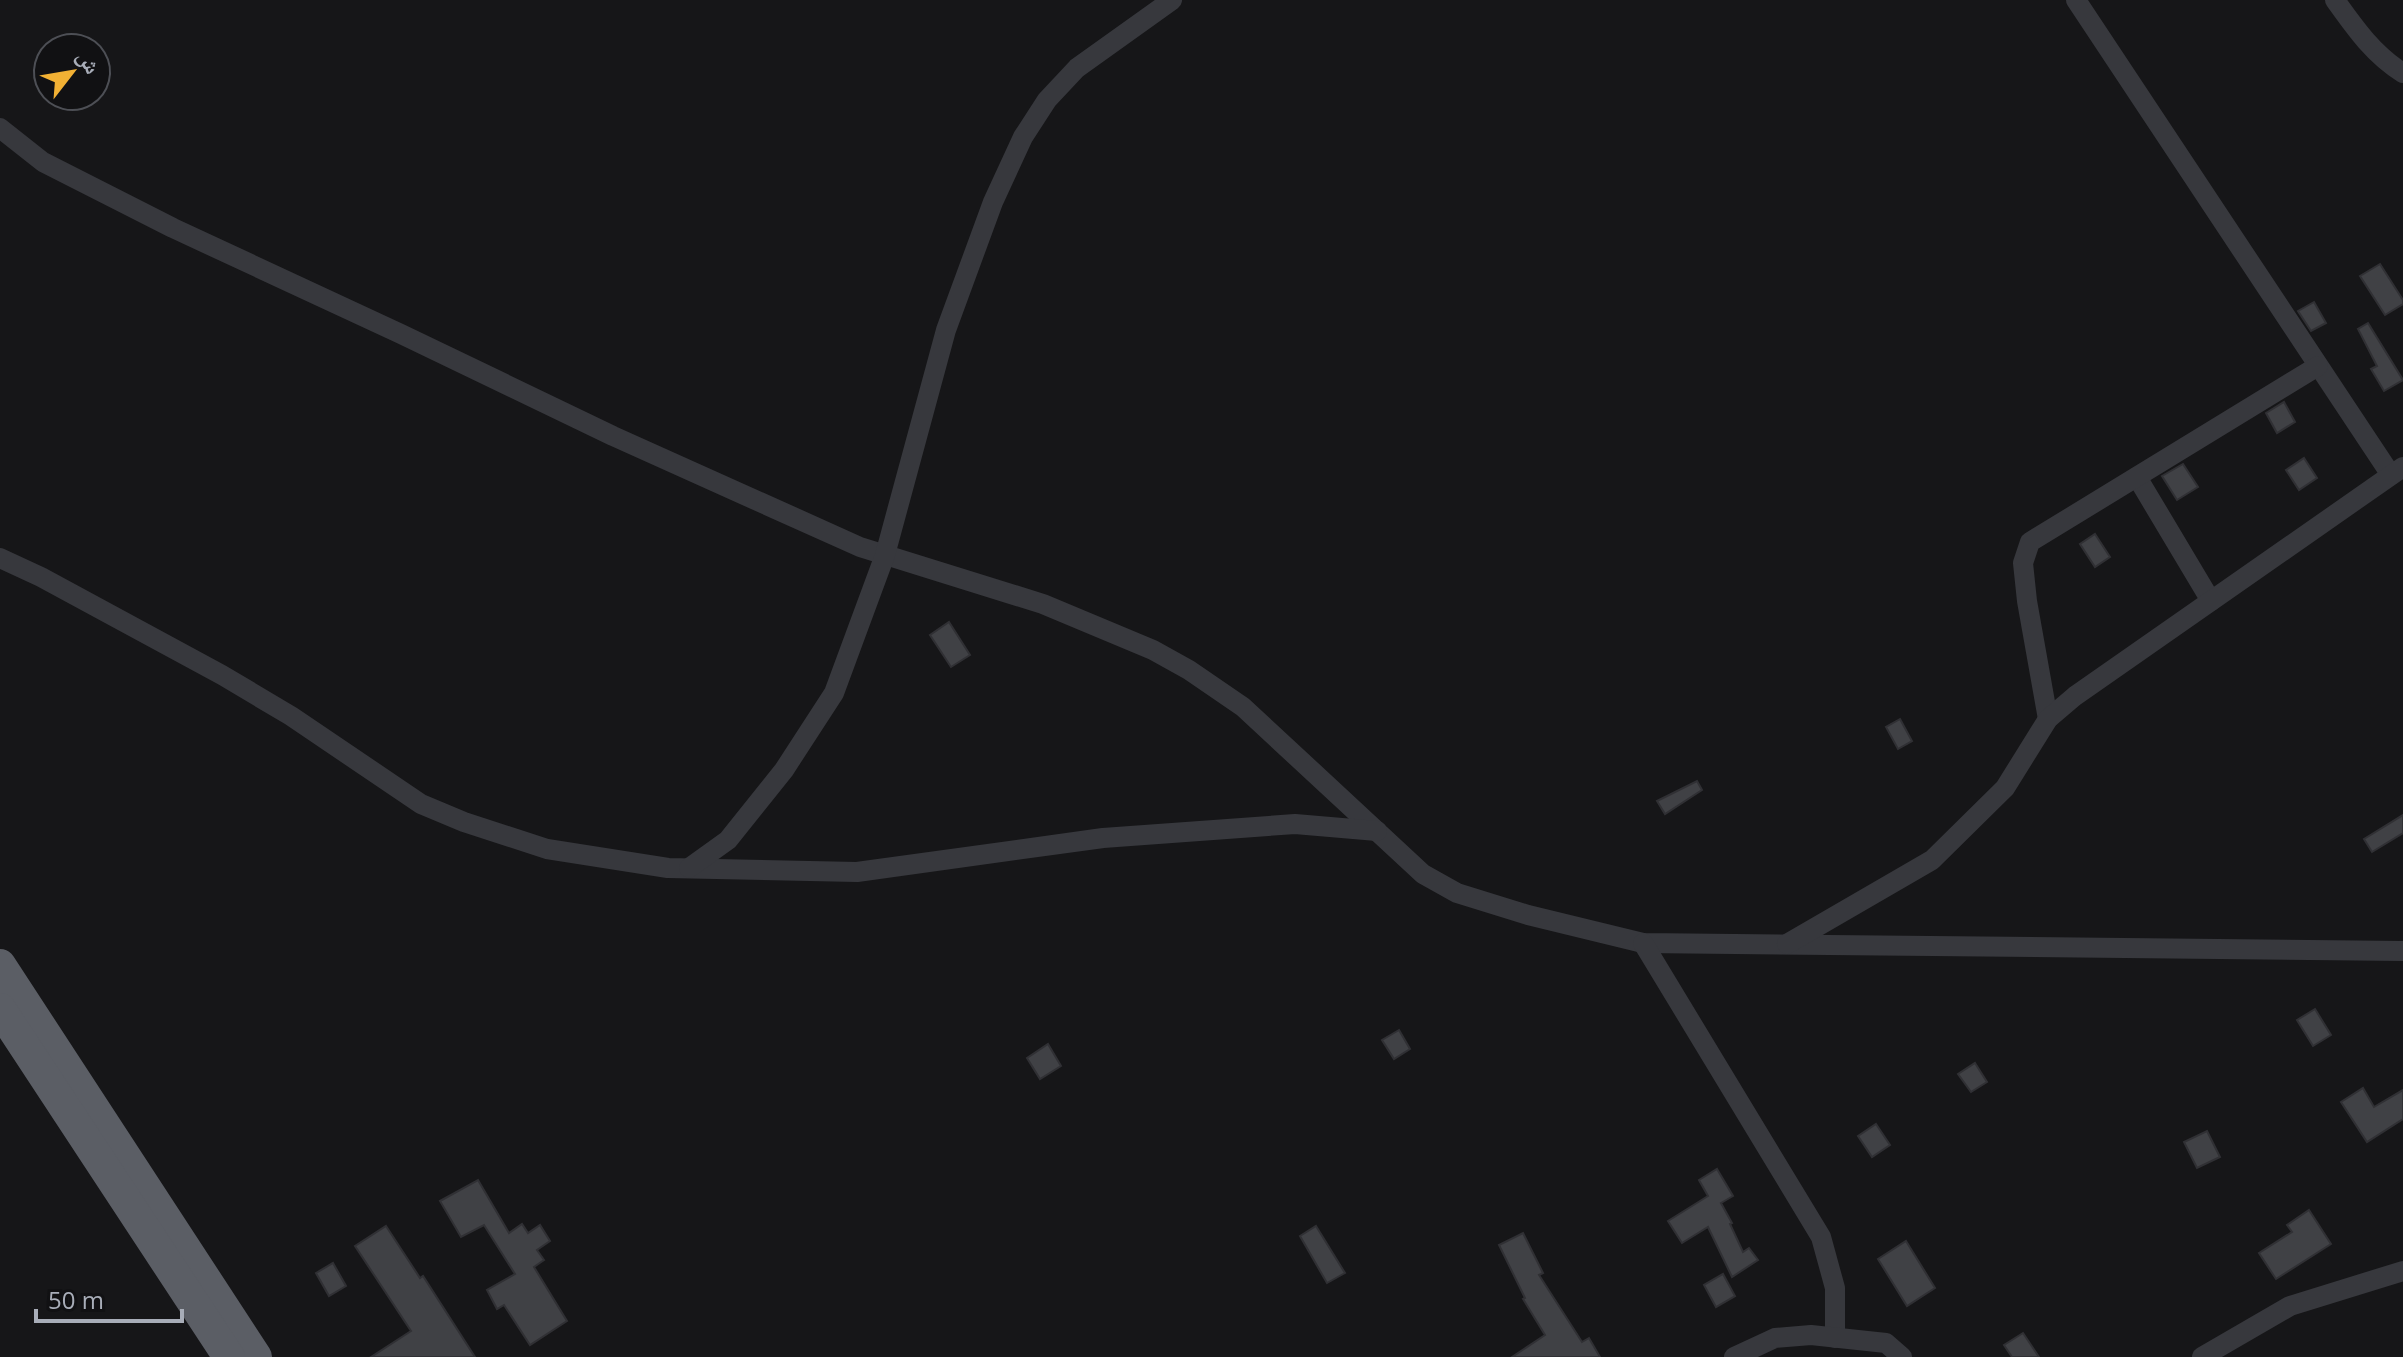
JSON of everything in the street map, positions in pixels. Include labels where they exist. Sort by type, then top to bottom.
[{"type":"highway","points":[[0,965],[256,1357]]},
{"type":"highway","points":[[0,1009],[229,1357]]},
{"type":"street","points":[[689,868],[728,840],[784,770],[834,693],[885,555],[946,330],[993,202],[1023,137],[1047,100],[1077,68],[1172,0]]},
{"type":"street","points":[[1787,944],[1932,860],[2005,788],[2048,719],[2397,471],[2318,366],[2076,0]]},
{"type":"street","points":[[2335,0],[2367,45],[2403,73]]},
{"type":"street","points":[[0,128],[43,162],[173,228],[613,436],[860,547],[1043,604],[1165,657],[1243,707],[1423,874],[1457,893],[1528,915],[1643,943],[2403,952]]},
{"type":"street","points":[[2048,719],[2023,563],[2030,542],[2318,366]]},
{"type":"street","points":[[2137,477],[2211,601]]},
{"type":"street","points":[[0,558],[222,675],[291,716],[421,804],[464,822],[547,849],[668,868],[857,872],[1103,838],[1295,824],[1377,831]]},
{"type":"street","points":[[1643,943],[1821,1237],[1835,1288],[1835,1338]]},
{"type":"street","points":[[2202,1357],[2290,1306],[2403,1271]]},
{"type":"street","points":[[1734,1357],[1775,1338],[1811,1335],[1886,1343],[1902,1357]]},
{"type":"building","points":[[2380,264],[2403,300],[2403,304],[2385,315],[2360,276]]},
{"type":"building","points":[[2314,302],[2326,323],[2311,331],[2298,311]]},
{"type":"building","points":[[2368,323],[2403,380],[2384,391],[2371,369],[2377,366],[2358,329]]},
{"type":"building","points":[[2284,402],[2295,422],[2277,433],[2266,413]]},
{"type":"building","points":[[2304,458],[2317,478],[2299,490],[2286,470]]},
{"type":"building","points":[[2183,464],[2198,487],[2177,500],[2162,476]]},
{"type":"building","points":[[2095,534],[2110,557],[2095,567],[2080,544]]},
{"type":"building","points":[[949,622],[970,655],[951,667],[930,635]]},
{"type":"building","points":[[1900,719],[1912,741],[1898,749],[1886,727]]},
{"type":"building","points":[[1697,781],[1702,790],[1665,814],[1657,801]]},
{"type":"building","points":[[2403,815],[2403,833],[2372,852],[2364,839]]},
{"type":"building","points":[[2315,1009],[2331,1035],[2313,1046],[2297,1020]]},
{"type":"building","points":[[1399,1030],[1410,1049],[1394,1059],[1382,1040]]},
{"type":"building","points":[[1048,1044],[1061,1066],[1040,1079],[1027,1058]]},
{"type":"building","points":[[1975,1063],[1987,1082],[1971,1092],[1958,1074]]},
{"type":"building","points":[[2363,1088],[2374,1107],[2403,1090],[2403,1119],[2367,1142],[2341,1102]]},
{"type":"building","points":[[1876,1124],[1890,1145],[1872,1157],[1858,1136]]},
{"type":"building","points":[[2207,1131],[2220,1157],[2197,1168],[2184,1142]]},
{"type":"building","points":[[1717,1169],[1733,1196],[1721,1203],[1730,1224],[1743,1252],[1749,1248],[1758,1260],[1732,1277],[1708,1227],[1682,1243],[1668,1221],[1708,1196],[1699,1180]]},
{"type":"building","points":[[478,1180],[509,1233],[522,1224],[528,1233],[540,1225],[550,1241],[537,1250],[544,1260],[534,1267],[567,1321],[530,1345],[504,1305],[497,1309],[487,1290],[515,1274],[484,1225],[461,1237],[440,1201]]},
{"type":"building","points":[[2309,1210],[2331,1244],[2276,1279],[2259,1253],[2292,1232],[2287,1225]]},
{"type":"building","points":[[386,1226],[420,1278],[423,1276],[475,1357],[371,1357],[411,1331],[355,1246]]},
{"type":"building","points":[[1316,1226],[1345,1273],[1327,1283],[1300,1236]]},
{"type":"building","points":[[1523,1233],[1543,1273],[1539,1275],[1582,1342],[1589,1338],[1600,1357],[1512,1357],[1545,1335],[1523,1299],[1499,1245]]},
{"type":"building","points":[[1906,1241],[1935,1288],[1907,1306],[1878,1259]]},
{"type":"building","points":[[333,1263],[346,1286],[329,1296],[316,1273]]},
{"type":"building","points":[[1723,1274],[1735,1296],[1716,1307],[1704,1285]]},
{"type":"building","points":[[2023,1333],[2039,1357],[2012,1357],[2004,1345]]}]
